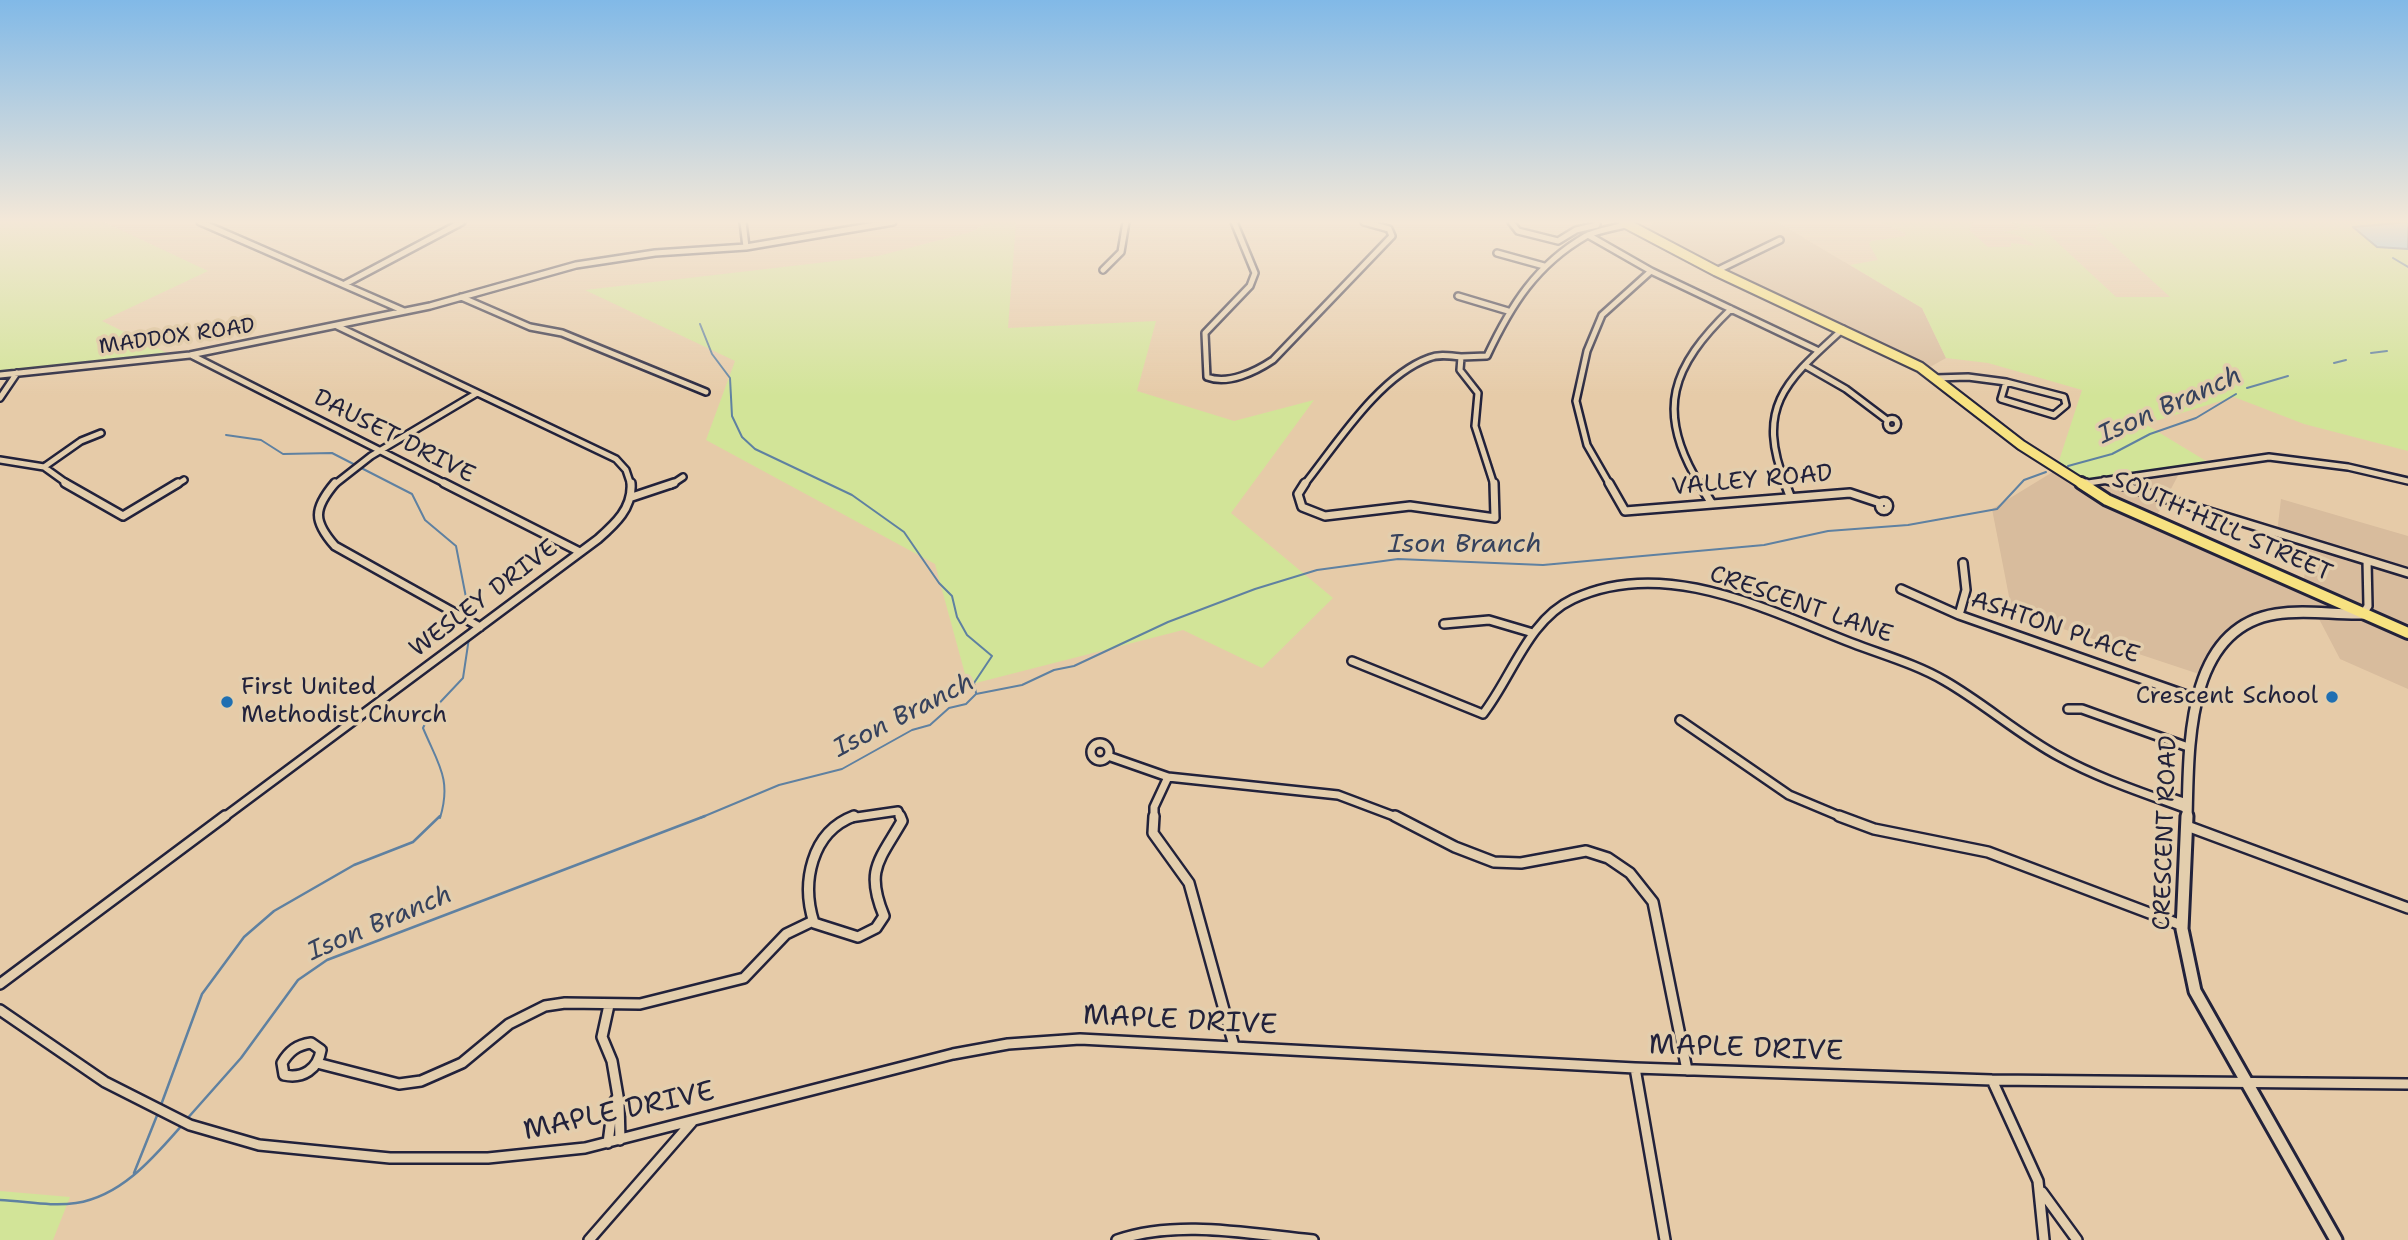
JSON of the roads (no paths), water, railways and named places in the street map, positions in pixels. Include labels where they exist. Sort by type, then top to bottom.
[{"type":"main road","name":"SOUTH HILL STREET","points":[[1735,280],[1884,348],[1935,378],[2021,445],[2080,484],[2141,517],[2408,633]]},
{"type":"street","points":[[335,280],[405,311]]},
{"type":"street","points":[[345,284],[353,280]]},
{"type":"street","name":"MADDOX ROAD","points":[[0,375],[190,355],[405,311],[524,280]]},
{"type":"street","points":[[1252,280],[1250,286],[1205,333],[1207,377],[1217,381],[1243,375],[1272,360],[1350,280]]},
{"type":"street","points":[[1461,357],[1460,370],[1478,393],[1475,426],[1494,479],[1495,518],[1410,506],[1336,516],[1312,513],[1302,507],[1298,495],[1332,450],[1380,395],[1408,371],[1430,357],[1461,357],[1480,358],[1491,353],[1508,311],[1533,280]]},
{"type":"street","name":"VALLEY ROAD","points":[[1641,280],[1602,315],[1587,351],[1576,401],[1587,445],[1625,511],[1850,493],[1880,503]]},
{"type":"street","points":[[1670,280],[1819,351]]},
{"type":"street","points":[[1458,296],[1508,311]]},
{"type":"street","points":[[460,297],[530,327],[562,333],[706,393]]},
{"type":"street","points":[[1712,504],[1689,471],[1678,441],[1673,412],[1675,384],[1689,350],[1731,309]]},
{"type":"street","points":[[337,326],[616,459],[629,475],[632,497],[667,488],[683,477]]},
{"type":"street","points":[[1790,496],[1776,465],[1770,436],[1771,415],[1792,379],[1843,330]]},
{"type":"street","name":"DAUSET DRIVE","points":[[190,355],[580,552]]},
{"type":"street","points":[[1806,366],[1846,389],[1887,420]]},
{"type":"street","points":[[0,398],[16,373]]},
{"type":"street","points":[[1935,378],[1969,376],[2006,380],[2064,397],[2066,405],[2054,415],[2001,399],[2006,380]]},
{"type":"street","points":[[477,393],[346,473],[327,492],[318,511],[317,523],[321,533],[334,546],[480,627]]},
{"type":"street","points":[[44,467],[81,442],[102,433]]},
{"type":"street","points":[[2080,484],[2224,461],[2269,457],[2348,467],[2408,481]]},
{"type":"street","points":[[0,460],[44,467],[65,484],[123,516],[184,480]]},
{"type":"street","points":[[2104,480],[2408,573]]},
{"type":"street","name":"WESLEY DRIVE","points":[[0,984],[580,552],[618,520],[632,497]]},
{"type":"street","points":[[2363,614],[2368,606],[2367,561]]},
{"type":"street","points":[[1959,615],[1966,598],[1968,581],[1963,563]]},
{"type":"street","name":"CRESCENT LANE","points":[[1352,661],[1483,714],[1533,632],[1542,621],[1574,598],[1641,584],[1693,588],[1790,619],[1923,669],[1968,695],[2057,756],[2092,774],[2187,806]]},
{"type":"street","name":"ASHTON PLACE","points":[[1901,589],[1959,615],[2197,699]]},
{"type":"street","name":"CRESCENT ROAD","points":[[2336,1240],[2195,991],[2183,958],[2181,925],[2187,826],[2188,747],[2197,699],[2210,667],[2228,637],[2248,623],[2278,613],[2334,616],[2363,614]]},
{"type":"street","points":[[1444,624],[1464,619],[1494,619],[1533,632]]},
{"type":"street","points":[[2068,709],[2082,709],[2188,747]]},
{"type":"street","points":[[1680,720],[1729,751],[1789,795],[1830,813],[1874,829],[1988,852],[2181,925]]},
{"type":"street","points":[[1108,756],[1168,777],[1351,798],[1370,804],[1495,863],[1529,864],[1568,852],[1597,853],[1621,864],[1640,881],[1653,902],[1687,1070]]},
{"type":"street","points":[[1168,777],[1154,807],[1153,833],[1189,883],[1234,1046]]},
{"type":"street","points":[[317,1063],[399,1084],[421,1081],[462,1063],[526,1013],[565,1003],[640,1004],[737,981],[754,970],[786,934],[813,921],[858,937],[876,928],[884,916],[874,891],[873,878],[881,855],[902,821],[898,811],[855,816],[831,830],[808,875],[807,889],[813,921]]},
{"type":"street","points":[[2187,826],[2408,908]]},
{"type":"street","points":[[609,1005],[602,1037],[612,1061],[620,1140]]},
{"type":"street","name":"MAPLE DRIVE","points":[[0,1010],[84,1072],[179,1121],[223,1137],[273,1149],[443,1160],[534,1156],[608,1143],[1009,1042],[1099,1038],[1687,1070],[1992,1080],[2408,1084]]},
{"type":"street","points":[[303,1044],[318,1045],[321,1050],[317,1063],[300,1076],[284,1075],[281,1070],[286,1055],[303,1044]]},
{"type":"street","points":[[1634,1068],[1665,1240]]},
{"type":"street","points":[[1992,1080],[2041,1192],[2077,1240]]},
{"type":"street","points":[[608,1143],[613,1104],[617,1098]]},
{"type":"street","points":[[589,1240],[692,1121]]},
{"type":"street","points":[[2041,1192],[2044,1240]]},
{"type":"street","points":[[1117,1240],[1130,1233],[1211,1231],[1313,1240]]},
{"type":"waterway","points":[[700,324],[712,354],[730,378],[732,416],[742,437],[755,449],[852,495],[904,532],[939,583],[952,596],[957,617],[967,635],[992,656],[974,683],[976,693]]},
{"type":"waterway","name":"Ison Branch","points":[[2371,353],[2387,351]]},
{"type":"waterway","name":"Ison Branch","points":[[2334,363],[2346,360]]},
{"type":"waterway","name":"Ison Branch","points":[[2247,388],[2288,376]]},
{"type":"waterway","name":"Ison Branch","points":[[2068,466],[2112,454],[2150,434],[2196,418],[2236,394]]},
{"type":"waterway","points":[[226,435],[261,440],[283,454],[332,453],[412,494],[425,520],[456,546],[470,618]]},
{"type":"waterway","name":"Ison Branch","points":[[703,817],[779,785],[842,769],[912,730],[930,725],[949,708],[966,704],[976,694],[1022,685],[1054,670],[1074,666],[1168,622],[1255,589],[1317,570],[1398,559],[1543,565],[1764,545],[1828,531],[1908,525],[1997,509],[2024,480],[2046,472]]},
{"type":"waterway","points":[[440,818],[445,793],[444,782],[423,728],[430,713],[463,678],[469,638]]},
{"type":"waterway","points":[[161,1105],[202,994],[244,937],[274,911],[354,865],[413,842],[440,816]]},
{"type":"waterway","name":"Ison Branch","points":[[186,1120],[241,1058],[298,980],[327,960],[703,817]]},
{"type":"waterway","points":[[134,1173],[158,1113]]},
{"type":"waterway","name":"Ison Branch","points":[[0,1200],[57,1204],[93,1199],[122,1184],[136,1173],[183,1124]]},
{"type":"place","name":"Crescent School","points":[[2332,697]]},
{"type":"place","name":"First United Methodist Church","points":[[227,702]]}]
